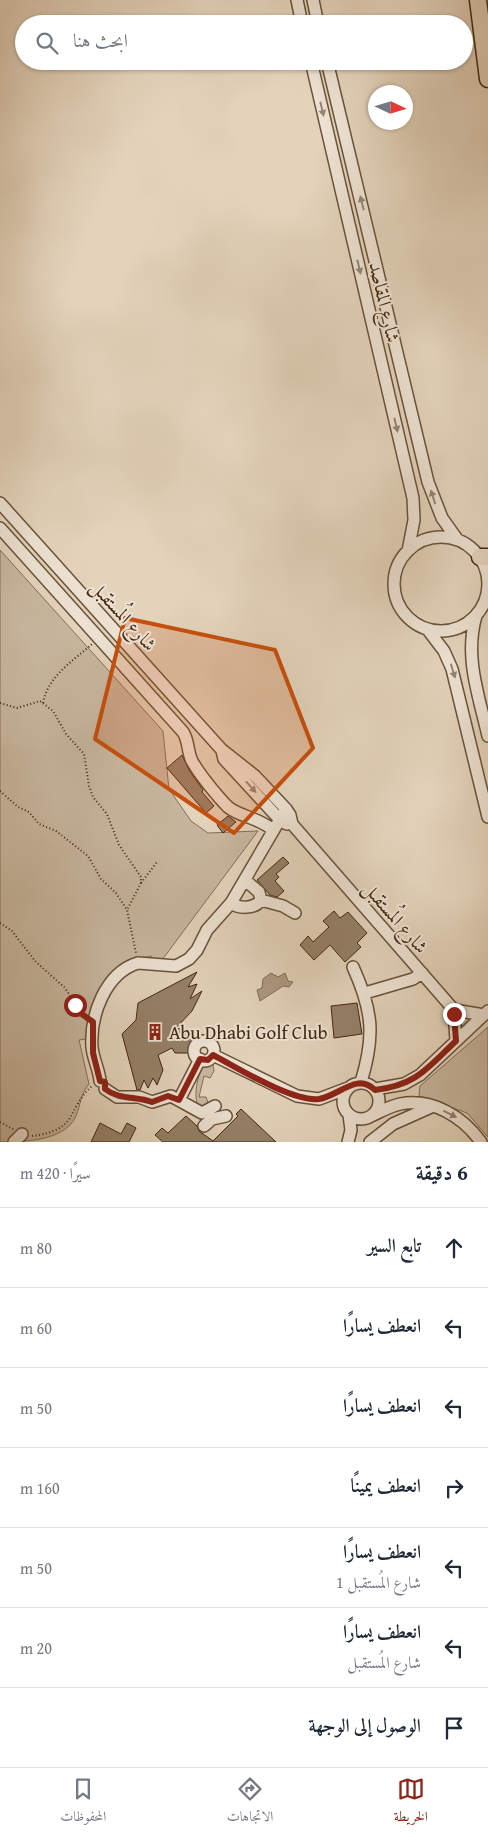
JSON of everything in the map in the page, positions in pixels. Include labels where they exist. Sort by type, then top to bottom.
[{"type":"highway","points":[[478,0],[488,79]]},
{"type":"street","points":[[297,0],[300,15]]},
{"type":"street","points":[[313,0],[316,15]]},
{"type":"street","name":"شارع المقاصد","points":[[313,70],[413,498],[414,520],[408,551]]},
{"type":"street","name":"شارع المقاصد","points":[[330,70],[428,482],[442,518],[457,540]]},
{"type":"street","name":"شارع المُستقبل","points":[[0,503],[221,750],[256,776],[286,809],[286,822]]},
{"type":"street","points":[[0,528],[183,732],[187,739],[193,763],[225,803],[232,809],[260,820],[273,830]]},
{"type":"street","points":[[436,537],[457,540],[484,557],[488,576],[488,591],[485,602],[469,623],[439,632],[428,630],[408,618],[396,596],[396,572],[408,551],[416,544],[436,537]]},
{"type":"street","points":[[476,616],[471,635],[470,655],[488,736]]},
{"type":"street","points":[[428,630],[444,651],[452,669],[488,817]]},
{"type":"street","name":"شارع المُستقبل","points":[[221,750],[224,759],[286,822],[454,1010]]},
{"type":"street","points":[[215,1106],[202,1113],[168,1096],[152,1102],[139,1097],[117,1097],[101,1085],[93,1053],[93,1022],[100,1000],[112,982],[126,968],[138,963],[166,966],[182,964],[194,954],[203,935],[231,903],[273,830],[286,822]]},
{"type":"street","points":[[245,880],[259,892],[261,900]]},
{"type":"street","points":[[231,903],[242,907],[255,905],[261,900]]},
{"type":"street","points":[[261,900],[283,906],[295,913]]},
{"type":"street","points":[[319,1099],[361,1082],[370,1052],[372,1032],[370,1011],[365,993],[353,967]]},
{"type":"street","points":[[365,993],[413,978],[422,973]]},
{"type":"street","points":[[456,1041],[454,1010],[486,1013]]},
{"type":"street","points":[[375,1090],[404,1084],[420,1075],[486,1013]]},
{"type":"street","points":[[201,1041],[212,1044],[213,1055],[208,1060],[200,1059],[194,1050],[201,1041]]},
{"type":"street","points":[[213,1055],[291,1094],[319,1099],[360,1120],[399,1104],[409,1103],[432,1106],[461,1119],[481,1142]]},
{"type":"street","points":[[179,1100],[200,1059]]},
{"type":"street","points":[[361,1082],[375,1090],[379,1101],[378,1107],[371,1116]]},
{"type":"street","points":[[404,1084],[409,1103]]},
{"type":"street","points":[[348,1088],[342,1100],[350,1130],[348,1142]]},
{"type":"street","points":[[370,1142],[393,1124],[432,1106]]},
{"type":"street","points":[[204,1126],[212,1119],[226,1116]]},
{"type":"path","points":[[43,702],[47,689],[55,676],[99,638]]},
{"type":"path","points":[[0,703],[17,708],[35,702],[43,702],[56,715],[66,734],[84,754],[89,786],[93,797],[107,814],[119,845],[138,871],[141,883]]},
{"type":"path","points":[[0,791],[18,807],[29,812],[39,824],[56,831],[88,856],[101,878],[116,893],[127,910],[138,963]]},
{"type":"path","points":[[127,910],[141,883],[157,862]]},
{"type":"path","points":[[0,923],[15,935],[35,961],[65,988],[79,1012],[93,1022]]},
{"type":"path","points":[[0,1122],[18,1138],[44,1134],[64,1125],[71,1118],[86,1092],[101,1085]]},
{"type":"highlighted area","points":[[125,618],[275,650],[313,748],[234,833],[95,739]]},
{"type":"shaded area","points":[[0,550],[163,731],[169,789],[191,821],[208,833],[258,831],[159,964],[151,956],[132,960],[123,966],[87,1039],[79,1040],[89,1084],[71,1124],[63,1131],[43,1138],[0,1142]]},
{"type":"shaded area","points":[[271,973],[278,977],[285,973],[288,981],[293,982],[289,987],[283,986],[260,1001],[257,990],[262,988],[263,979]]},
{"type":"shaded area","points":[[488,1027],[488,1137],[467,1113],[419,1096],[420,1086]]},
{"type":"shaded area","points":[[208,1061],[213,1065],[214,1071],[210,1078],[204,1076],[199,1097],[206,1097],[208,1103],[205,1107],[199,1107],[196,1097],[197,1083],[201,1070]]},
{"type":"building","points":[[182,755],[189,770],[203,790],[202,792],[214,806],[206,813],[167,768]]},
{"type":"building","points":[[228,816],[236,822],[223,833],[217,825]]},
{"type":"building","points":[[283,857],[289,863],[276,874],[279,877],[275,881],[284,891],[277,897],[270,895],[257,880]]},
{"type":"building","points":[[334,911],[340,918],[348,912],[367,933],[357,943],[361,947],[345,962],[330,945],[314,960],[300,945],[308,936],[313,942],[329,927],[323,921]]},
{"type":"building","name":"Abu Dhabi Golf Club","points":[[197,972],[188,987],[197,984],[190,999],[202,991],[192,1011],[176,1028],[185,1030],[193,1041],[188,1053],[175,1053],[172,1048],[158,1055],[163,1070],[157,1085],[153,1078],[148,1088],[144,1080],[140,1090],[137,1090],[122,1034],[136,1020],[138,1003]]},
{"type":"building","points":[[357,1003],[362,1034],[334,1038],[331,1006]]},
{"type":"building","points":[[241,1109],[276,1142],[163,1142],[155,1135],[162,1128],[168,1133],[186,1116],[197,1126],[199,1131],[213,1141],[238,1116],[236,1114]]},
{"type":"building","points":[[100,1123],[121,1134],[127,1123],[136,1128],[129,1142],[91,1142]]},
{"type":"place","name":"Abu Dhabi Golf Club","points":[[155,1032]]},
{"type":"route","points":[[75,1005],[85,1018],[93,1022],[92,1044],[94,1060],[100,1081],[106,1084],[105,1089],[117,1097],[139,1097],[152,1102],[165,1096],[173,1096],[179,1100],[200,1059],[208,1060],[213,1055],[285,1091],[304,1098],[319,1099],[327,1097],[361,1082],[366,1083],[375,1090],[404,1084],[420,1075],[456,1041],[454,1014]]}]
